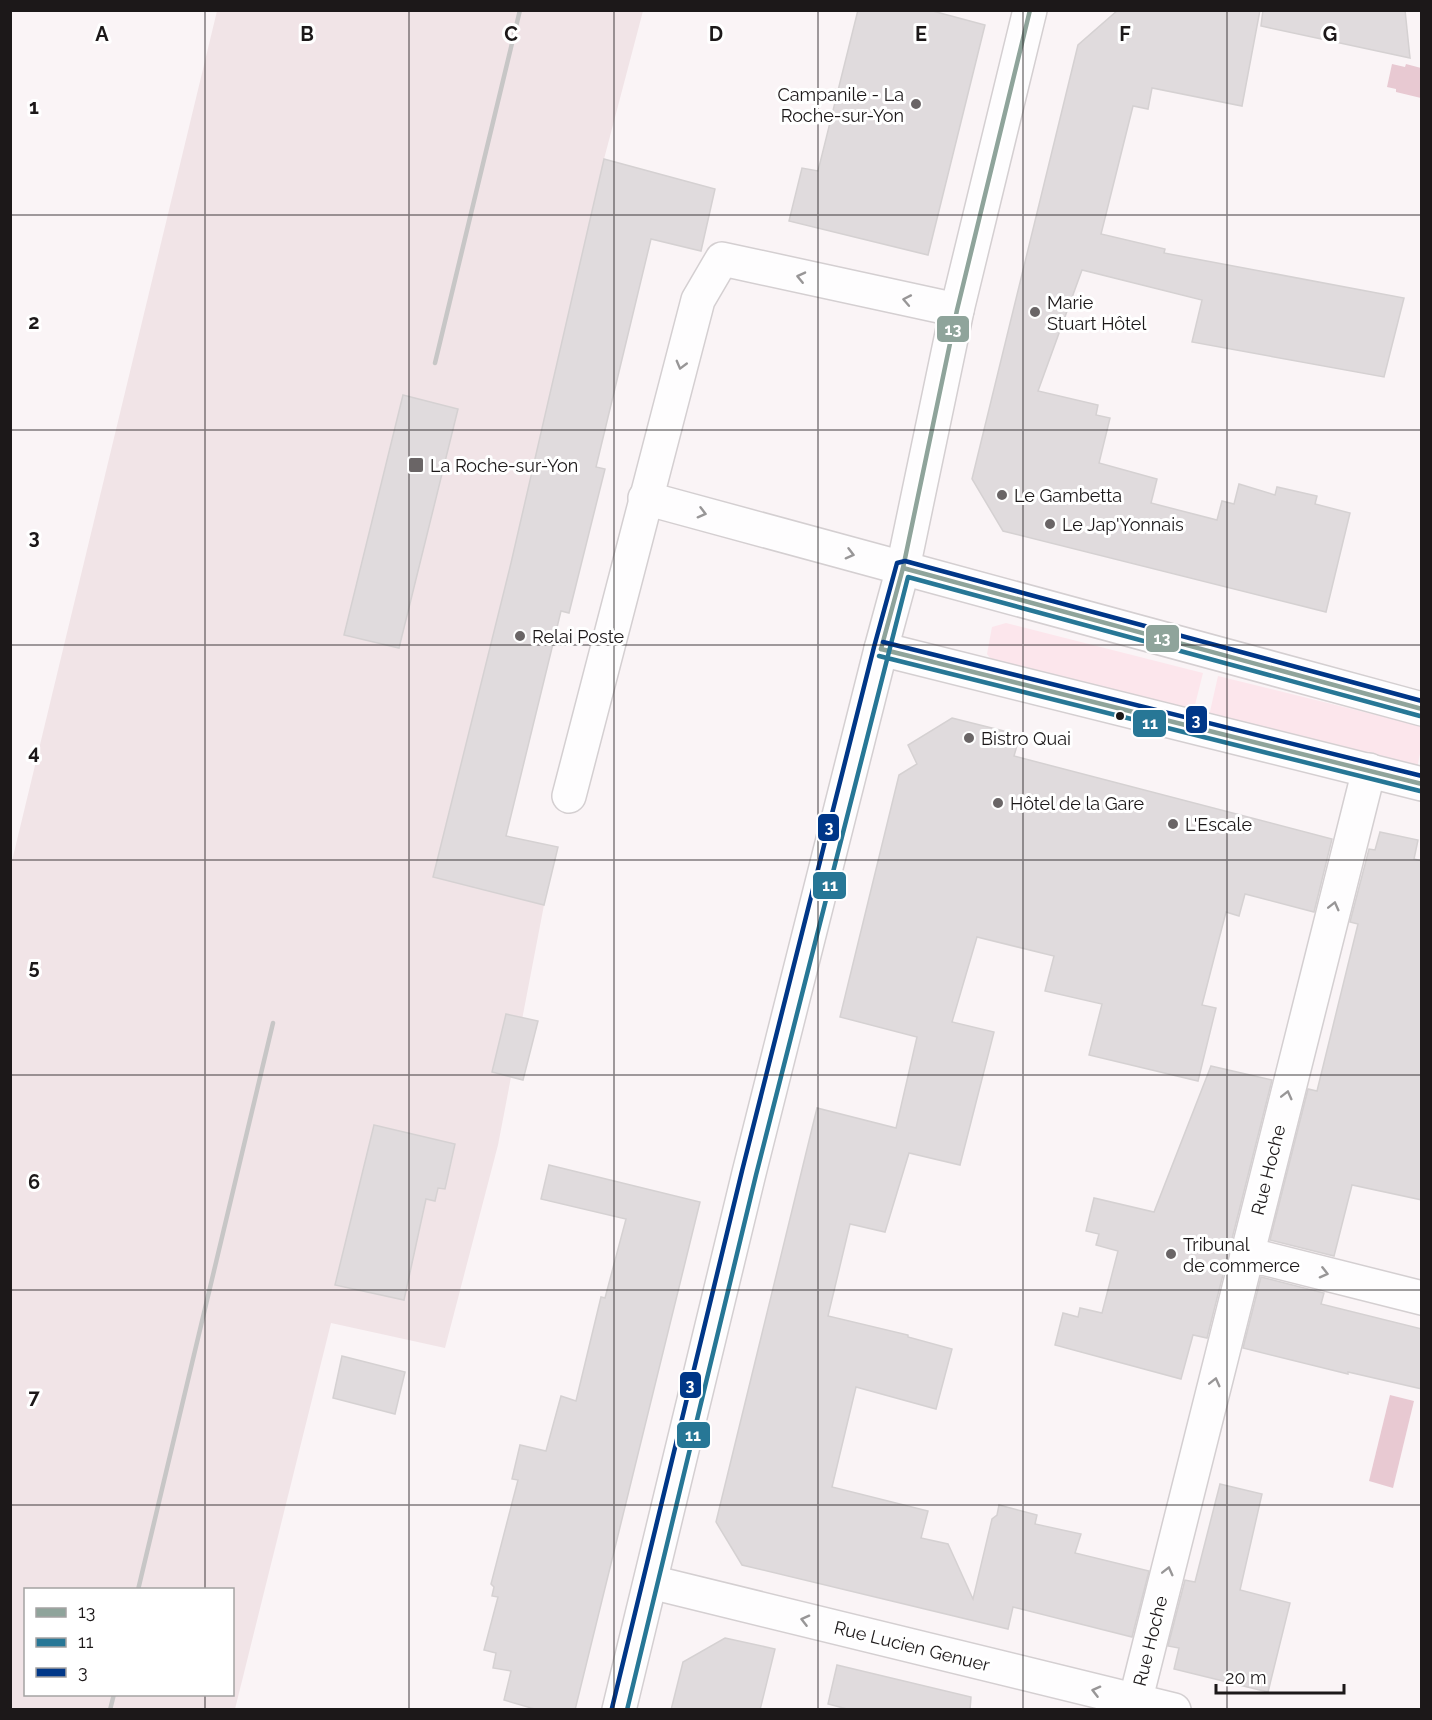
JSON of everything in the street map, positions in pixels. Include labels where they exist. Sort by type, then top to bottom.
[{"type":"street","points":[[619,1710],[741,1205],[903,568],[957,310],[1030,10]]},
{"type":"street","points":[[569,796],[698,300],[722,259],[957,310]]},
{"type":"street","points":[[645,498],[1422,709]]},
{"type":"street","points":[[881,649],[1422,784]]},
{"type":"street","name":"Rue Hoche","points":[[1134,1705],[1369,770]]},
{"type":"street","points":[[1247,1254],[1422,1298]]},
{"type":"street","name":"Rue Lucien Genuer","points":[[651,1582],[1134,1705],[1174,1710]]},
{"type":"shaded area","points":[[217,11],[643,11],[604,159],[521,524],[433,877],[544,905],[498,1145],[445,1348],[331,1323],[235,1709],[11,1710],[11,865]]},
{"type":"shaded area","points":[[1392,64],[1405,67],[1406,64],[1421,68],[1421,98],[1396,92],[1396,89],[1387,87]]},
{"type":"shaded area","points":[[1006,623],[1203,673],[1193,713],[994,663],[987,654],[992,627]]},
{"type":"shaded area","points":[[1218,676],[1421,726],[1421,748],[1417,769],[1209,716]]},
{"type":"shaded area","points":[[1390,1395],[1414,1401],[1393,1488],[1369,1481]]},
{"type":"building","name":"Campanile - La Roche-sur-Yon","points":[[858,10],[929,10],[985,25],[928,255],[789,221],[802,168],[818,171]]},
{"type":"building","points":[[1118,10],[1260,10],[1242,106],[1152,88],[1148,109],[1133,106],[1101,234],[1165,249],[1164,253],[1404,298],[1384,377],[1192,342],[1202,300],[1082,270],[1038,391],[1098,405],[1096,415],[1110,418],[1099,463],[1157,479],[1151,503],[1217,520],[1222,501],[1234,504],[1239,484],[1275,495],[1277,487],[1317,496],[1315,504],[1350,513],[1326,612],[1003,531],[972,479],[1078,45]]},
{"type":"building","points":[[1263,10],[1405,10],[1410,58],[1261,26]]},
{"type":"building","points":[[604,159],[715,189],[701,251],[651,239],[596,467],[605,469],[569,613],[561,611],[506,836],[558,847],[544,905],[433,877],[511,563]]},
{"type":"building","points":[[403,395],[458,409],[399,648],[344,635]]},
{"type":"building","points":[[952,718],[1020,735],[1014,756],[1332,839],[1314,912],[1245,894],[1239,916],[1226,912],[1202,1005],[1216,1008],[1198,1081],[1089,1055],[1102,1004],[1045,991],[1054,956],[977,937],[952,1022],[994,1032],[960,1165],[909,1153],[885,1232],[850,1224],[828,1316],[908,1335],[908,1337],[952,1349],[936,1409],[856,1387],[832,1487],[928,1511],[921,1538],[948,1544],[973,1599],[992,1519],[997,1515],[999,1505],[1037,1515],[1035,1524],[1081,1534],[1075,1553],[1149,1571],[1132,1637],[1013,1607],[1008,1629],[742,1565],[716,1522],[817,1108],[896,1128],[917,1037],[840,1017],[899,775],[917,764],[908,745]]},
{"type":"building","points":[[1380,832],[1418,840],[1414,859],[1422,861],[1422,1200],[1352,1185],[1334,1256],[1270,1240],[1308,1089],[1317,1091],[1358,924],[1350,922],[1369,849],[1375,850]]},
{"type":"building","points":[[506,1014],[538,1021],[523,1080],[492,1072]]},
{"type":"building","points":[[1211,1066],[1272,1080],[1207,1338],[1193,1335],[1181,1379],[1055,1345],[1063,1313],[1078,1317],[1080,1308],[1102,1313],[1118,1251],[1096,1245],[1099,1234],[1086,1231],[1094,1198],[1154,1212]]},
{"type":"building","points":[[374,1125],[455,1144],[445,1189],[438,1188],[435,1201],[426,1199],[404,1300],[335,1285]]},
{"type":"building","points":[[549,1165],[700,1202],[575,1710],[538,1710],[504,1700],[511,1671],[493,1668],[496,1653],[484,1650],[498,1597],[492,1596],[494,1587],[491,1584],[518,1480],[512,1479],[520,1445],[546,1451],[561,1396],[576,1401],[601,1297],[605,1298],[626,1219],[541,1199]]},
{"type":"building","points":[[1261,1277],[1324,1293],[1321,1304],[1422,1329],[1422,1389],[1348,1372],[1348,1374],[1243,1348]]},
{"type":"building","points":[[342,1356],[405,1372],[395,1414],[333,1398]]},
{"type":"building","points":[[1220,1484],[1262,1494],[1240,1590],[1290,1603],[1268,1692],[1174,1669],[1179,1648],[1168,1646],[1185,1580],[1195,1582]]},
{"type":"building","points":[[725,1638],[775,1649],[760,1710],[671,1710],[683,1662]]},
{"type":"building","points":[[837,1665],[971,1697],[970,1710],[851,1710],[828,1704]]},
{"type":"railway","points":[[435,363],[520,10]]},
{"type":"railway","points":[[138,1588],[273,1023]]},
{"type":"railway","points":[[110,1710],[114,1696]]},
{"type":"transit line","name":"13","points":[[881,649],[903,568],[957,310],[1030,10]]},
{"type":"transit line","name":"3","points":[[612,1708],[742,1171],[897,563],[905,561],[1422,701]]},
{"type":"transit line","name":"13","points":[[903,568],[1422,709]]},
{"type":"transit line","name":"11","points":[[627,1710],[756,1175],[908,577],[1420,716]]},
{"type":"transit line","name":"3","points":[[883,642],[1422,776]]},
{"type":"transit line","name":"13","points":[[881,649],[1422,784]]},
{"type":"transit line","name":"11","points":[[879,656],[1420,791]]},
{"type":"place","name":"Campanile - La Roche-sur-Yon","points":[[916,104]]},
{"type":"place","name":"Marie Stuart Hôtel","points":[[1035,312]]},
{"type":"place","name":"La Roche-sur-Yon","points":[[416,465]]},
{"type":"place","name":"Le Gambetta","points":[[1002,495]]},
{"type":"place","name":"Le Jap'Yonnais","points":[[1050,524]]},
{"type":"place","name":"Relai Poste","points":[[520,636]]},
{"type":"place","name":"Bistro Quai","points":[[969,738]]},
{"type":"place","name":"Hôtel de la Gare","points":[[998,803]]},
{"type":"place","name":"L'Escale","points":[[1173,824]]},
{"type":"place","name":"Tribunal de commerce","points":[[1171,1254]]}]
